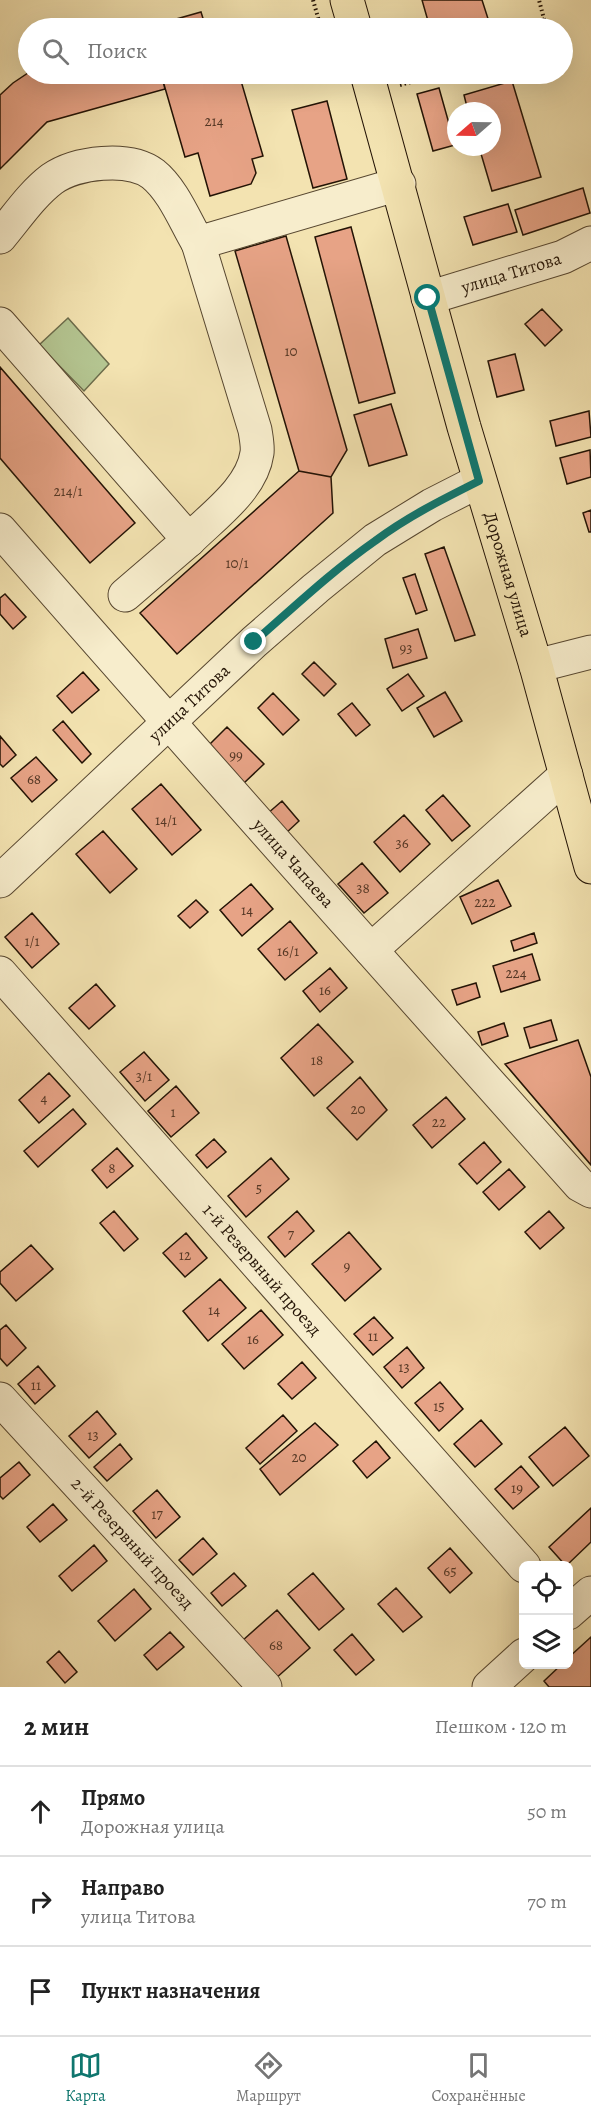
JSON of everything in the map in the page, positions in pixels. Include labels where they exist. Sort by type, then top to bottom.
[{"type":"main road","points":[[347,0],[352,18]]},
{"type":"main road","name":"Дорожная улица","points":[[383,84],[399,184],[428,298],[479,481],[536,666],[591,867]]},
{"type":"street","points":[[0,237],[43,188],[64,172],[105,163],[130,163],[152,174],[169,192],[198,243],[255,430],[257,451],[252,473],[239,490],[189,540],[125,595]]},
{"type":"street","points":[[198,243],[399,184]]},
{"type":"street","name":"улица Титова","points":[[428,298],[563,257],[591,243]]},
{"type":"street","points":[[0,324],[189,540]]},
{"type":"street","name":"улица Титова","points":[[0,881],[254,642],[316,588],[375,540],[432,505],[479,481]]},
{"type":"street","name":"улица Чапаева","points":[[0,530],[168,723],[580,1185],[591,1191]]},
{"type":"street","points":[[536,666],[591,652]]},
{"type":"street","points":[[371,950],[566,775]]},
{"type":"street","name":"1-й Резервный проезд","points":[[0,973],[520,1561]]},
{"type":"street","name":"2-й Резервный проезд","points":[[0,1399],[265,1687]]},
{"type":"street","points":[[573,1609],[591,1593]]},
{"type":"path","points":[[313,0],[318,18]]},
{"type":"path","points":[[538,0],[544,18]]},
{"type":"green space","points":[[68,318],[109,364],[84,391],[39,345]]},
{"type":"building","points":[[422,0],[482,0],[488,18],[427,18]]},
{"type":"building","points":[[201,12],[203,18],[180,18]]},
{"type":"building","points":[[18,80],[18,84],[164,84],[165,89],[47,122],[0,169],[0,95]]},
{"type":"building","points":[[164,84],[242,84],[263,156],[252,159],[256,173],[251,184],[210,196],[198,153],[185,157]]},
{"type":"building","points":[[502,84],[513,84],[541,177],[492,191],[482,156],[501,156],[501,102],[466,102],[464,95]]},
{"type":"building","points":[[439,88],[447,116],[447,147],[433,151],[417,94]]},
{"type":"building","points":[[327,101],[347,179],[313,188],[292,110]]},
{"type":"building","points":[[583,188],[590,213],[523,235],[515,210]]},
{"type":"building","points":[[508,204],[517,232],[473,245],[464,217]]},
{"type":"building","points":[[351,227],[395,393],[359,403],[315,237]]},
{"type":"building","points":[[286,236],[347,450],[331,477],[299,471],[235,251]]},
{"type":"building","points":[[542,309],[562,330],[545,346],[525,324]]},
{"type":"building","points":[[515,354],[524,390],[497,397],[488,361]]},
{"type":"building","points":[[0,367],[135,523],[90,563],[0,458]]},
{"type":"building","points":[[391,404],[407,455],[369,466],[354,415]]},
{"type":"building","points":[[589,411],[591,437],[556,446],[550,421]]},
{"type":"building","points":[[590,450],[591,477],[567,484],[560,458]]},
{"type":"building","points":[[299,471],[331,477],[333,513],[177,654],[140,613]]},
{"type":"building","points":[[591,510],[591,532],[589,532],[583,513]]},
{"type":"building","points":[[444,547],[475,635],[455,641],[425,554]]},
{"type":"building","points":[[415,574],[427,610],[416,614],[403,578]]},
{"type":"building","points":[[5,594],[26,617],[13,629],[0,614],[0,598]]},
{"type":"building","points":[[418,629],[427,658],[393,668],[385,639]]},
{"type":"building","points":[[314,662],[336,684],[324,696],[302,674]]},
{"type":"building","points":[[83,672],[99,690],[72,713],[57,696]]},
{"type":"building","points":[[408,674],[424,696],[402,711],[387,689]]},
{"type":"building","points":[[445,692],[462,721],[434,737],[417,708]]},
{"type":"building","points":[[273,693],[299,720],[283,735],[258,708]]},
{"type":"building","points":[[352,703],[370,725],[356,736],[338,714]]},
{"type":"building","points":[[63,721],[91,754],[82,763],[53,730]]},
{"type":"building","points":[[227,727],[264,764],[244,783],[207,747]]},
{"type":"building","points":[[0,736],[16,755],[3,767],[0,764]]},
{"type":"building","points":[[36,757],[57,780],[32,802],[11,778]]},
{"type":"building","points":[[161,784],[201,830],[172,855],[132,809]]},
{"type":"building","points":[[443,795],[470,826],[452,841],[426,810]]},
{"type":"building","points":[[282,801],[299,821],[285,834],[267,814]]},
{"type":"building","points":[[404,815],[430,844],[400,872],[374,842]]},
{"type":"building","points":[[103,831],[137,869],[110,893],[76,854]]},
{"type":"building","points":[[362,863],[388,893],[364,913],[338,884]]},
{"type":"building","points":[[498,880],[511,906],[472,924],[460,897]]},
{"type":"building","points":[[251,884],[273,909],[242,936],[220,910]]},
{"type":"building","points":[[196,900],[208,912],[190,928],[178,916]]},
{"type":"building","points":[[32,913],[59,944],[32,968],[5,937]]},
{"type":"building","points":[[290,921],[317,953],[285,980],[258,949]]},
{"type":"building","points":[[534,933],[537,943],[514,951],[511,941]]},
{"type":"building","points":[[532,954],[540,980],[501,992],[493,966]]},
{"type":"building","points":[[330,968],[347,988],[320,1012],[303,991]]},
{"type":"building","points":[[476,983],[480,997],[457,1005],[452,990]]},
{"type":"building","points":[[96,984],[115,1006],[89,1029],[69,1008]]},
{"type":"building","points":[[551,1020],[557,1040],[530,1048],[524,1028]]},
{"type":"building","points":[[504,1023],[508,1036],[482,1045],[478,1032]]},
{"type":"building","points":[[318,1024],[353,1062],[314,1096],[281,1058]]},
{"type":"building","points":[[578,1040],[591,1077],[591,1165],[505,1064]]},
{"type":"building","points":[[144,1052],[169,1080],[145,1101],[120,1072]]},
{"type":"building","points":[[49,1073],[70,1096],[39,1123],[19,1100]]},
{"type":"building","points":[[360,1077],[387,1110],[357,1140],[327,1108]]},
{"type":"building","points":[[176,1086],[199,1113],[171,1137],[148,1111]]},
{"type":"building","points":[[446,1097],[465,1119],[432,1148],[413,1125]]},
{"type":"building","points":[[73,1109],[86,1124],[38,1167],[24,1151]]},
{"type":"building","points":[[214,1139],[226,1152],[207,1168],[196,1155]]},
{"type":"building","points":[[484,1142],[501,1162],[477,1184],[459,1164]]},
{"type":"building","points":[[117,1148],[133,1166],[107,1188],[92,1170]]},
{"type":"building","points":[[271,1158],[289,1179],[246,1217],[228,1196]]},
{"type":"building","points":[[509,1169],[525,1187],[499,1210],[483,1192]]},
{"type":"building","points":[[114,1211],[138,1239],[124,1251],[100,1223]]},
{"type":"building","points":[[297,1211],[314,1231],[285,1257],[268,1237]]},
{"type":"building","points":[[549,1211],[564,1228],[540,1249],[525,1232]]},
{"type":"building","points":[[349,1232],[381,1269],[345,1301],[312,1264]]},
{"type":"building","points":[[186,1233],[207,1258],[185,1277],[163,1253]]},
{"type":"building","points":[[31,1245],[53,1269],[16,1301],[0,1283],[0,1272]]},
{"type":"building","points":[[220,1279],[246,1308],[208,1341],[183,1311]]},
{"type":"building","points":[[261,1310],[283,1335],[244,1369],[222,1344]]},
{"type":"building","points":[[374,1317],[393,1338],[373,1355],[354,1334]]},
{"type":"building","points":[[6,1325],[26,1348],[7,1366],[0,1358],[0,1330]]},
{"type":"building","points":[[407,1347],[424,1368],[402,1388],[384,1367]]},
{"type":"building","points":[[302,1362],[316,1378],[292,1399],[278,1384]]},
{"type":"building","points":[[38,1366],[55,1386],[35,1404],[18,1384]]},
{"type":"building","points":[[440,1382],[463,1409],[439,1431],[415,1403]]},
{"type":"building","points":[[97,1411],[116,1434],[89,1458],[69,1436]]},
{"type":"building","points":[[283,1415],[297,1431],[260,1464],[246,1448]]},
{"type":"building","points":[[481,1420],[502,1444],[475,1467],[454,1444]]},
{"type":"building","points":[[315,1423],[338,1445],[280,1495],[260,1469]]},
{"type":"building","points":[[565,1427],[589,1456],[553,1486],[529,1457]]},
{"type":"building","points":[[376,1441],[390,1458],[367,1478],[353,1461]]},
{"type":"building","points":[[120,1444],[132,1459],[107,1481],[94,1467]]},
{"type":"building","points":[[19,1462],[30,1475],[3,1499],[0,1496],[0,1478]]},
{"type":"building","points":[[521,1466],[539,1487],[513,1509],[495,1489]]},
{"type":"building","points":[[157,1490],[180,1517],[156,1538],[133,1511]]},
{"type":"building","points":[[53,1504],[67,1520],[40,1542],[27,1527]]},
{"type":"building","points":[[591,1508],[591,1542],[571,1561],[562,1561],[549,1547]]},
{"type":"building","points":[[203,1538],[217,1554],[193,1575],[179,1560]]},
{"type":"building","points":[[94,1545],[107,1561],[72,1591],[59,1576]]},
{"type":"building","points":[[450,1548],[472,1573],[450,1593],[428,1568]]},
{"type":"building","points":[[234,1573],[246,1586],[222,1606],[211,1593]]},
{"type":"building","points":[[313,1573],[344,1609],[319,1630],[288,1594]]},
{"type":"building","points":[[396,1588],[422,1617],[403,1632],[378,1604]]},
{"type":"building","points":[[134,1589],[151,1609],[115,1641],[98,1621]]},
{"type":"building","points":[[277,1610],[310,1648],[275,1679],[242,1641]]},
{"type":"building","points":[[170,1632],[184,1647],[157,1670],[144,1655]]},
{"type":"building","points":[[352,1634],[374,1660],[356,1675],[334,1650]]},
{"type":"building","points":[[591,1637],[591,1687],[549,1687],[544,1681],[557,1669],[573,1669],[573,1653]]},
{"type":"building","points":[[59,1651],[77,1672],[65,1683],[47,1662]]},
{"type":"route","points":[[254,642],[375,540],[432,505],[479,481],[428,298]]}]
